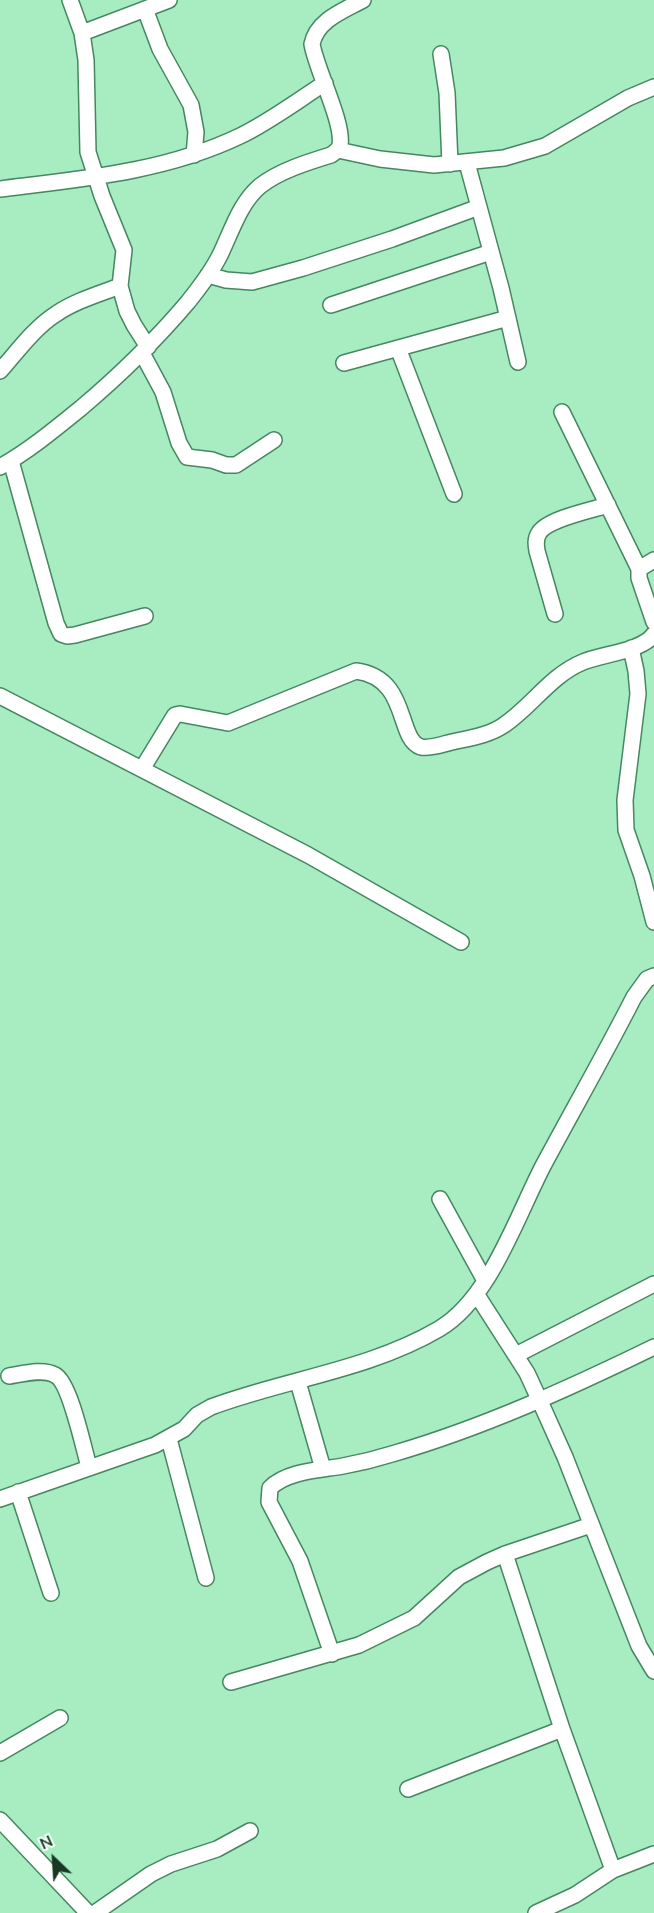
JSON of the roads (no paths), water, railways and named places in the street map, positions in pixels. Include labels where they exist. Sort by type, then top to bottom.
[{"type":"street","points":[[70,0],[82,33],[87,74],[88,145],[95,177],[124,250],[120,286],[130,317],[163,392],[179,443],[187,457],[236,465],[274,440]]},
{"type":"street","points":[[82,33],[169,0]]},
{"type":"street","points":[[145,616],[75,635],[61,634],[6,464],[38,443],[71,416],[145,350],[190,300],[208,275],[240,211],[260,187],[271,179],[331,155],[338,150],[340,138],[312,44],[314,33],[332,17],[357,1]]},
{"type":"street","points":[[145,9],[160,49],[191,105],[196,132],[194,155]]},
{"type":"street","points":[[441,54],[447,93],[450,164]]},
{"type":"street","points":[[0,189],[95,177],[194,155],[240,136],[325,83]]},
{"type":"street","points":[[338,150],[413,163],[450,164],[504,158],[545,146],[628,98],[654,87]]},
{"type":"street","points":[[467,163],[518,362]]},
{"type":"street","points":[[208,275],[226,280],[252,282],[392,239],[479,207]]},
{"type":"street","points":[[331,305],[491,252]]},
{"type":"street","points":[[0,371],[55,314],[120,286]]},
{"type":"street","points":[[344,363],[508,318]]},
{"type":"street","points":[[398,348],[454,494]]},
{"type":"street","points":[[562,412],[639,569],[639,578],[654,622]]},
{"type":"street","points":[[555,614],[537,551],[536,542],[539,532],[548,524],[608,505]]},
{"type":"street","points":[[639,569],[654,560]]},
{"type":"street","points":[[142,769],[175,715],[189,715],[219,723],[228,723],[356,672],[369,673],[382,680],[391,691],[409,734],[421,747],[476,737],[503,726],[569,668],[600,656],[631,648],[650,640],[654,634]]},
{"type":"street","points":[[631,648],[638,694],[625,800],[626,830],[648,874],[654,922]]},
{"type":"street","points":[[0,696],[308,855],[461,942]]},
{"type":"street","points":[[0,1499],[169,1439],[184,1429],[197,1415],[211,1407],[349,1366],[420,1339],[453,1320],[481,1288],[634,998],[647,979],[654,975]]},
{"type":"street","points":[[440,1199],[481,1288],[539,1399],[639,1646],[654,1671]]},
{"type":"street","points":[[516,1355],[654,1284]]},
{"type":"street","points":[[332,1654],[306,1574],[273,1512],[268,1495],[270,1488],[281,1480],[394,1454],[467,1429],[654,1347]]},
{"type":"street","points":[[9,1376],[46,1372],[59,1378],[70,1398],[89,1467]]},
{"type":"street","points":[[298,1382],[323,1469]]},
{"type":"street","points":[[169,1439],[206,1578]]},
{"type":"street","points":[[18,1492],[51,1593]]},
{"type":"street","points":[[231,1682],[367,1642],[414,1618],[459,1577],[505,1554],[591,1525]]},
{"type":"street","points":[[505,1554],[562,1729],[613,1870]]},
{"type":"street","points":[[0,1753],[60,1718]]},
{"type":"street","points":[[408,1789],[562,1729]]},
{"type":"street","points":[[0,1820],[88,1913]]},
{"type":"street","points":[[95,1913],[151,1874],[185,1859],[210,1852],[250,1831]]},
{"type":"street","points":[[536,1913],[574,1895],[613,1870],[654,1854]]}]
